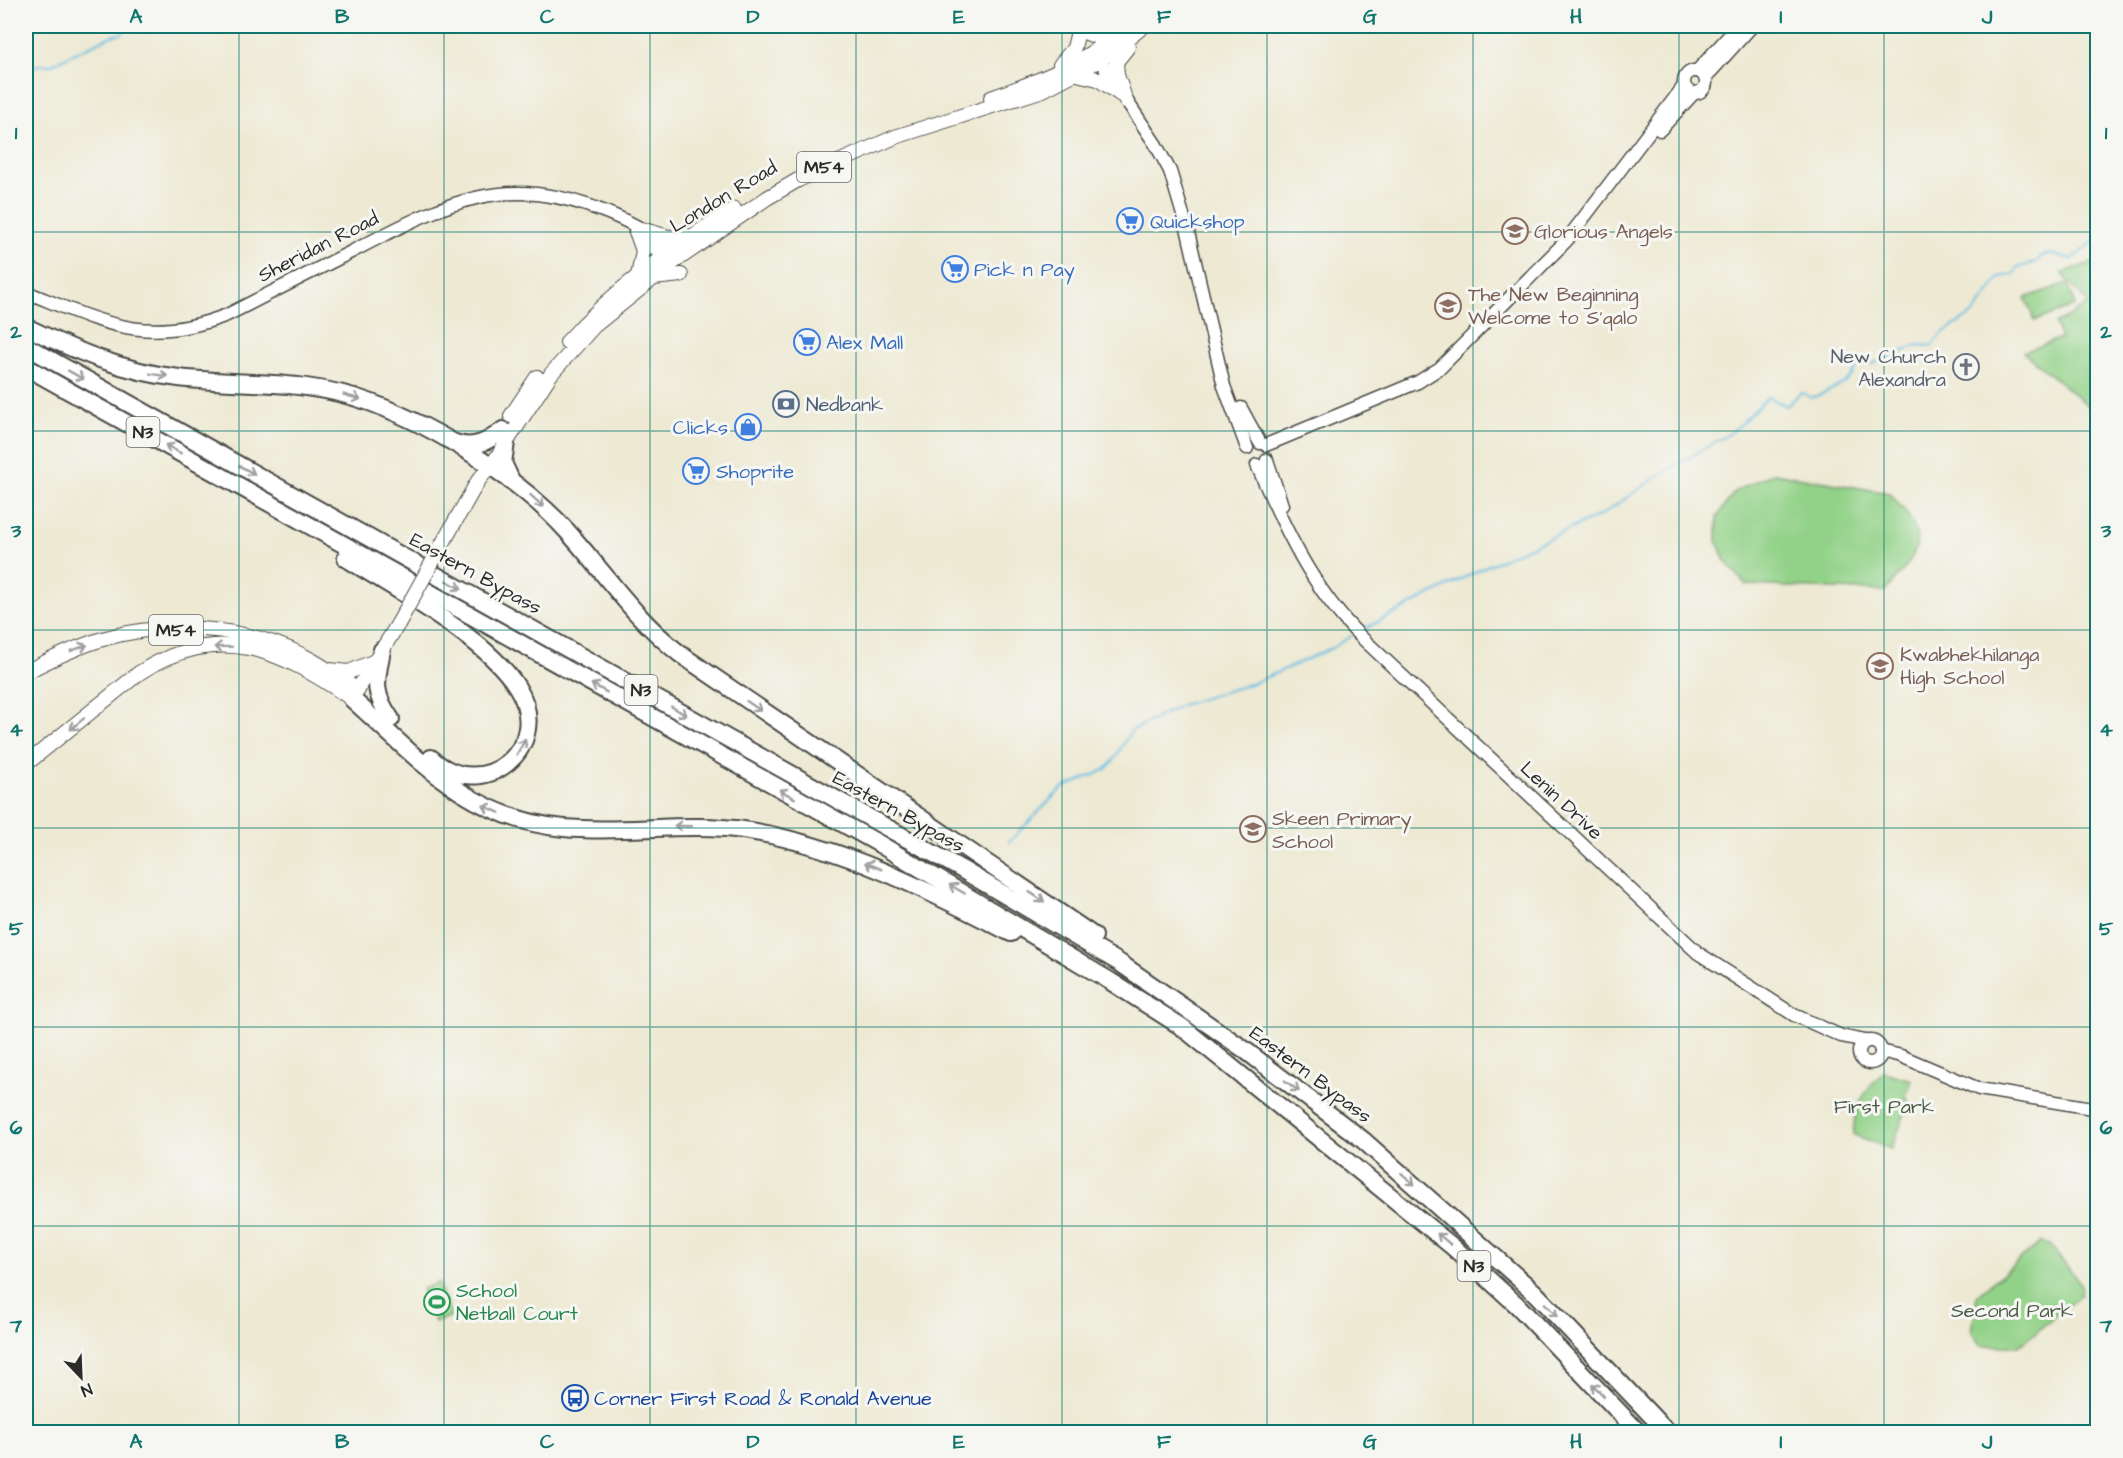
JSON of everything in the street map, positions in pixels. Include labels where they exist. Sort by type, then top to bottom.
[{"type":"highway","points":[[26,327],[97,359],[152,374],[182,379],[284,384],[345,395],[404,417],[446,440],[510,478],[568,532],[644,623],[680,654],[1175,991],[1208,1015],[1245,1050]]},
{"type":"highway","name":"Eastern Bypass","points":[[26,346],[961,869],[1120,963],[1245,1050],[1363,1140],[1468,1230],[1534,1292],[1667,1432]]},
{"type":"highway","name":"Eastern Bypass","points":[[26,367],[959,890],[1182,1027],[1453,1247],[1517,1305],[1638,1432]]},
{"type":"highway","points":[[446,440],[462,446],[475,446],[505,436],[503,463],[510,478]]},
{"type":"highway","points":[[260,499],[290,525],[444,621],[476,645],[516,685],[526,705],[529,724],[523,746],[507,764],[486,774],[464,776],[453,773],[434,761],[391,719],[355,694]]},
{"type":"highway","points":[[379,656],[375,688],[382,706],[391,719]]},
{"type":"highway","points":[[355,694],[453,789],[504,815],[565,828],[681,826],[748,831],[814,846],[884,871],[984,919],[1062,961],[1251,1083]]},
{"type":"main road","points":[[1044,78],[1072,53],[1077,30],[1096,37],[1122,27]]},
{"type":"main road","name":"London Road","points":[[696,239],[767,198],[851,154],[895,137],[1035,93],[1077,74],[1122,27]]},
{"type":"main road","points":[[1124,98],[1117,75],[1116,62],[1139,30]]},
{"type":"main road","name":"London Road","points":[[486,465],[505,436],[524,396],[558,351],[591,315],[645,277],[675,262],[696,239],[787,179],[837,155],[1044,78],[1097,55],[1139,30]]},
{"type":"main road","points":[[1077,74],[1098,79],[1124,98]]},
{"type":"main road","points":[[636,229],[676,238],[696,239]]},
{"type":"main road","points":[[636,229],[643,250],[645,277],[675,262],[696,239]]},
{"type":"main road","name":"M54","points":[[355,694],[398,624],[486,465]]},
{"type":"main road","name":"M54","points":[[26,672],[78,647],[108,638],[149,631],[195,630],[249,636],[278,645],[304,656],[327,670],[355,694]]},
{"type":"main road","name":"M54","points":[[26,764],[139,674],[155,663],[189,651],[228,646],[268,652],[306,668],[355,694]]},
{"type":"main road","points":[[327,670],[349,672],[379,656]]},
{"type":"street","points":[[1701,75],[1738,26]]},
{"type":"street","points":[[1097,55],[1159,151],[1176,189],[1221,370],[1247,448],[1249,461],[1329,420],[1418,382],[1440,369],[1556,252],[1636,150],[1659,131],[1689,89],[1686,75],[1701,75],[1752,26]]},
{"type":"street","points":[[1689,89],[1704,88],[1701,75]]},
{"type":"street","name":"Sheridan Road","points":[[26,292],[114,326],[163,332],[192,327],[227,315],[445,206],[475,197],[508,192],[544,194],[586,204],[636,229],[675,262]]},
{"type":"street","points":[[1221,370],[1264,454]]},
{"type":"street","points":[[1247,448],[1253,443],[1264,454]]},
{"type":"street","name":"Lenin Drive","points":[[1264,454],[1295,547],[1339,613],[1369,645],[1698,953],[1778,1007],[1862,1046]]},
{"type":"street","points":[[1875,1042],[1880,1055],[1873,1063],[1866,1062],[1862,1046],[1875,1042]]},
{"type":"street","points":[[1880,1055],[1900,1056],[1919,1066],[1995,1094],[2097,1109]]},
{"type":"green space","points":[[2098,261],[2097,413],[2023,352],[2061,338],[2055,324],[2089,304],[2061,273]]},
{"type":"green space","points":[[2068,283],[2075,306],[2035,321],[2025,298]]},
{"type":"green space","points":[[1774,473],[1889,493],[1911,521],[1916,533],[1917,544],[1907,565],[1885,591],[1746,585],[1725,561],[1717,541],[1717,517],[1735,491]]},
{"type":"green space","name":"First Park","points":[[1884,1072],[1912,1080],[1906,1095],[1909,1103],[1891,1149],[1854,1135],[1858,1108],[1866,1092]]},
{"type":"green space","name":"Second Park","points":[[2041,1242],[2049,1245],[2082,1285],[2081,1295],[2019,1346],[1981,1346],[1972,1332],[1977,1295]]},
{"type":"green space","name":"School Netball Court","points":[[438,1283],[452,1316],[435,1322],[422,1289]]},
{"type":"waterway","points":[[26,73],[37,65],[50,65],[111,36],[121,34],[128,26]]},
{"type":"waterway","points":[[1360,631],[1487,566],[1603,514],[1658,476],[1732,432],[1768,397],[1787,406],[1801,392],[1811,398],[1842,384],[1852,374],[1861,358],[1872,364],[1918,345],[1932,346],[1941,334],[1974,313],[2000,277],[2015,274],[2017,268],[2037,262],[2041,256],[2050,254],[2072,259],[2098,238]]},
{"type":"waterway","points":[[1009,842],[1062,788],[1105,770],[1131,731],[1182,705],[1256,682],[1332,648],[1353,635]]},
{"type":"place","name":"Quickshop","points":[[1130,221]]},
{"type":"place","name":"Glorious Angels","points":[[1515,231]]},
{"type":"place","name":"Pick n Pay","points":[[955,269]]},
{"type":"place","name":"The New Beginning Welcome to S'qalo","points":[[1448,306]]},
{"type":"place","name":"Alex Mall","points":[[807,342]]},
{"type":"place","name":"New Church Alexandra","points":[[1966,367]]},
{"type":"place","name":"Nedbank","points":[[786,404]]},
{"type":"place","name":"Clicks","points":[[748,427]]},
{"type":"place","name":"Shoprite","points":[[696,471]]},
{"type":"place","name":"Kwabhekhilanga High School","points":[[1880,666]]},
{"type":"place","name":"Skeen Primary School","points":[[1253,829]]},
{"type":"place","name":"School Netball Court","points":[[437,1302]]},
{"type":"place","name":"Corner First Road & Ronald Avenue","points":[[575,1398]]}]
